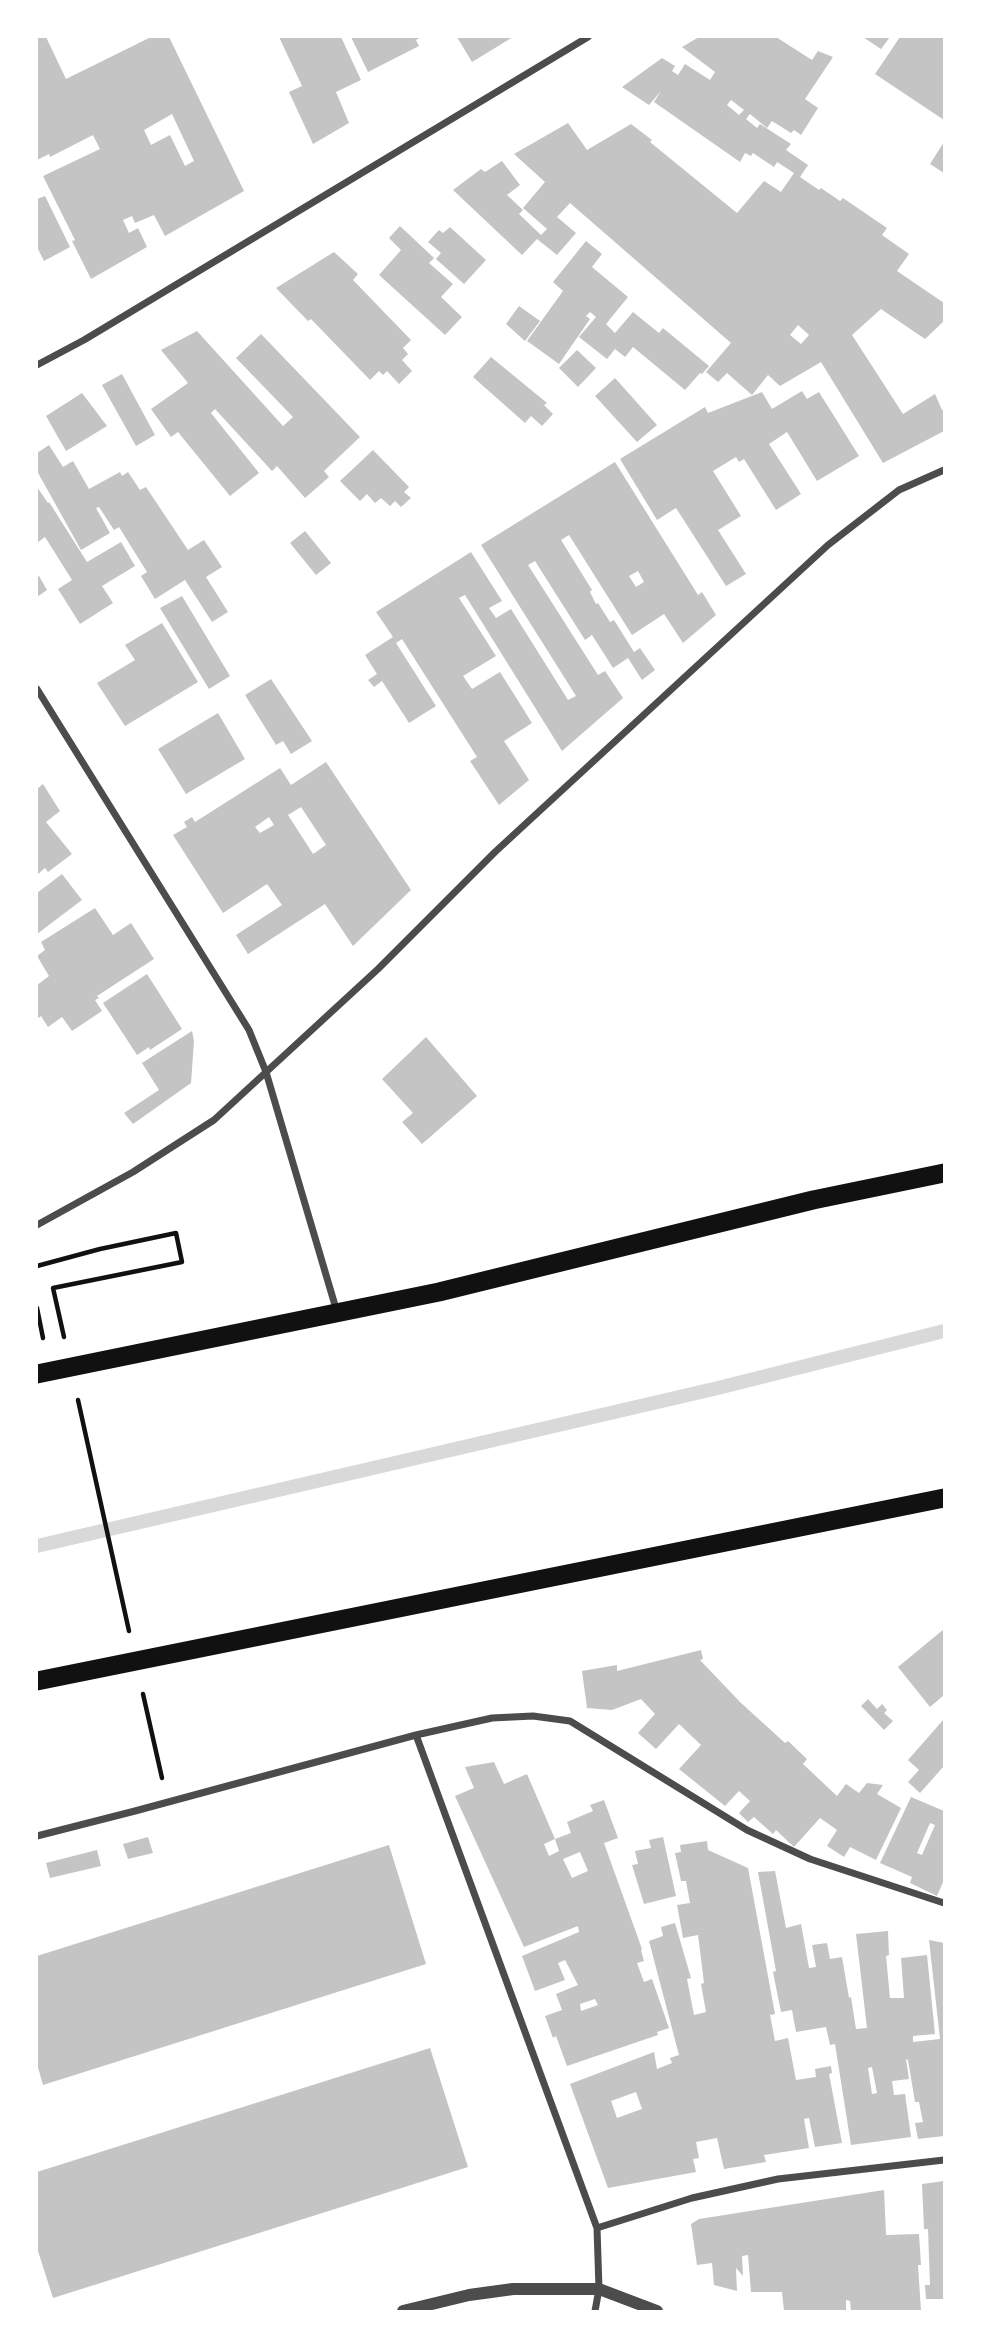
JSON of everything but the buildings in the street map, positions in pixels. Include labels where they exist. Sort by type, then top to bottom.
[{"type":"highway","points":[[37,1374],[439,1292],[813,1200],[944,1173]]},
{"type":"highway","points":[[37,1681],[944,1498]]},
{"type":"street","points":[[37,365],[85,340],[588,37]]},
{"type":"street","points":[[37,1225],[133,1172],[214,1120],[378,969],[495,852],[828,545],[899,490],[944,470]]},
{"type":"street","points":[[37,689],[249,1030],[266,1072],[338,1312]]},
{"type":"street","points":[[37,1836],[416,1735],[492,1718],[533,1716],[570,1721],[747,1829],[810,1859],[944,1903]]},
{"type":"street","points":[[416,1735],[597,2228],[598,2289],[595,2311]]},
{"type":"street","points":[[597,2228],[692,2198],[778,2179],[944,2160]]},
{"type":"street","points":[[403,2311],[469,2295],[513,2289],[598,2289],[657,2311]]},
{"type":"path","points":[[37,1266],[176,1233],[182,1262],[54,1288],[65,1342]]},
{"type":"path","points":[[78,1396],[131,1640]]},
{"type":"path","points":[[141,1681],[164,1789]]},
{"type":"waterway","points":[[37,1546],[718,1388],[944,1331]]}]
